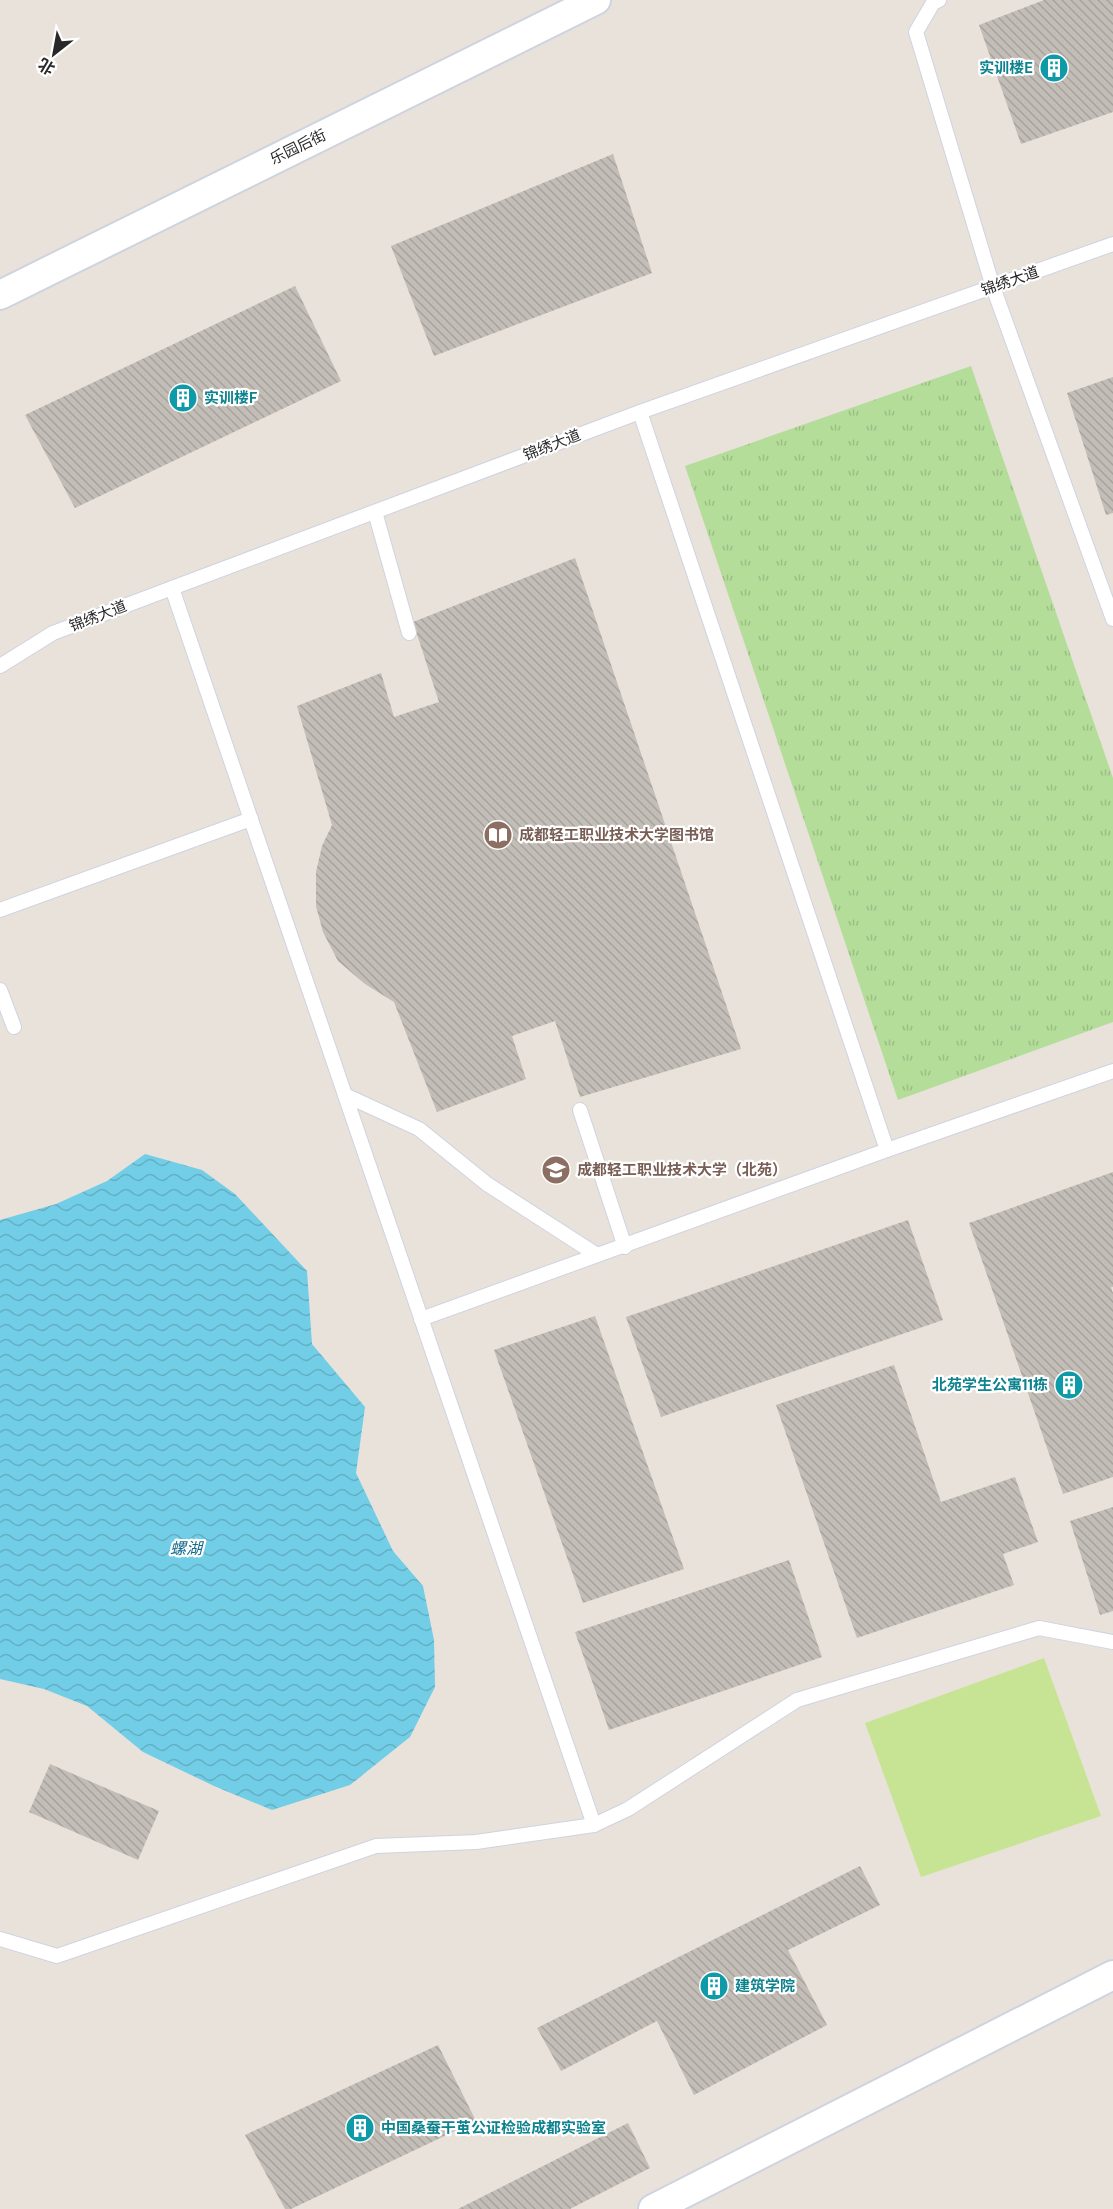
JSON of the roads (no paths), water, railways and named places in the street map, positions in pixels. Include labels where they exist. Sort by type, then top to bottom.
[{"type":"street","name":"乐园后街","points":[[0,295],[596,0]]},
{"type":"street","points":[[653,2209],[1113,1975]]},
{"type":"lane","points":[[939,0],[933,3],[916,32],[993,287],[1113,619]]},
{"type":"lane","name":"锦绣大道","points":[[0,666],[53,633],[640,412],[1113,244]]},
{"type":"lane","points":[[640,412],[887,1150]]},
{"type":"lane","points":[[375,512],[410,633]]},
{"type":"lane","points":[[172,588],[594,1825]]},
{"type":"lane","points":[[0,910],[251,819]]},
{"type":"lane","points":[[0,990],[14,1027]]},
{"type":"lane","points":[[421,1319],[625,1247],[887,1150],[1113,1071]]},
{"type":"lane","points":[[345,1095],[419,1130],[487,1185],[597,1255]]},
{"type":"lane","points":[[580,1110],[625,1247]]},
{"type":"lane","points":[[0,1939],[57,1956],[376,1846],[476,1842],[594,1825],[628,1809],[797,1700],[1039,1628],[1113,1642]]},
{"type":"water","name":"螺湖","points":[[145,1154],[202,1170],[235,1194],[307,1271],[312,1344],[365,1407],[356,1473],[393,1551],[423,1586],[434,1640],[435,1687],[410,1737],[350,1785],[272,1810],[214,1786],[143,1752],[87,1706],[44,1689],[0,1679],[0,1220],[56,1204],[107,1181]]},
{"type":"place","name":"实训楼E","points":[[1054,68]]},
{"type":"place","name":"实训楼F","points":[[183,398]]},
{"type":"place","name":"成都轻工职业技术大学图书馆","points":[[498,835]]},
{"type":"place","name":"成都轻工职业技术大学（北苑）","points":[[556,1170]]},
{"type":"place","name":"北苑学生公寓11栋","points":[[1069,1385]]},
{"type":"place","name":"建筑学院","points":[[714,1986]]},
{"type":"place","name":"中国桑蚕干茧公证检验成都实验室","points":[[360,2128]]}]
